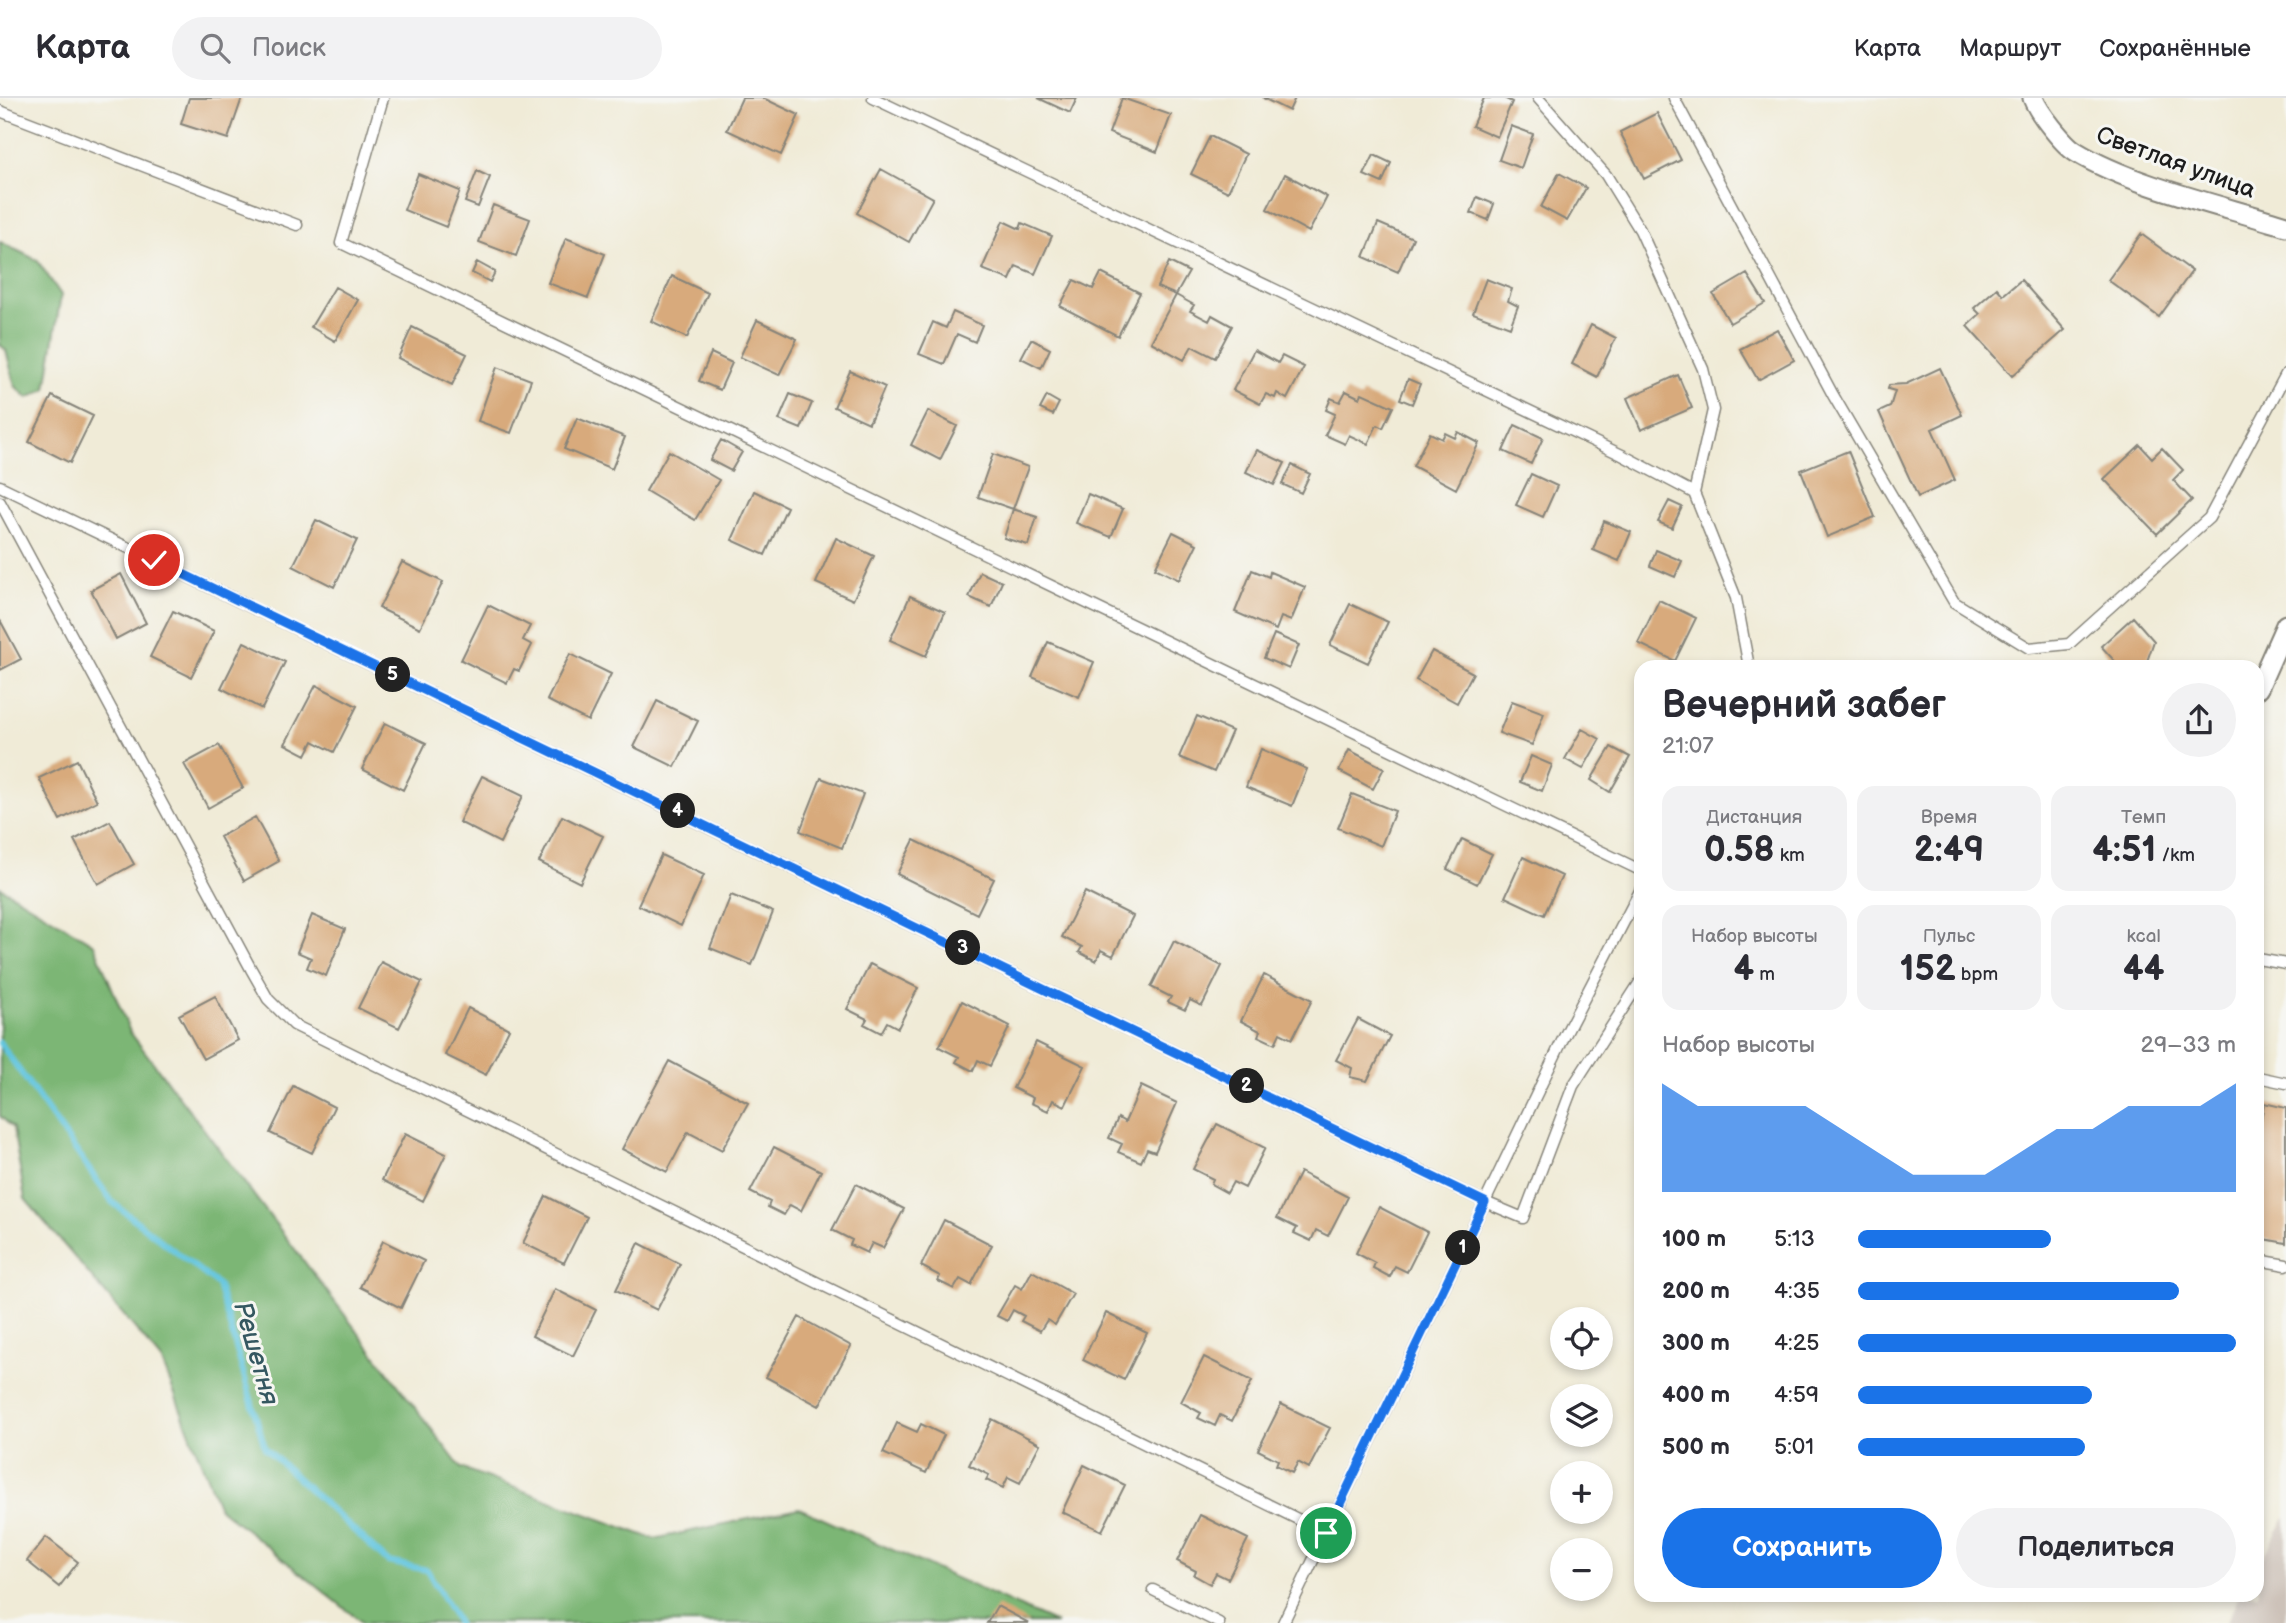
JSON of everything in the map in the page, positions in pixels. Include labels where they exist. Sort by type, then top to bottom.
[{"type":"street","name":"Светлая улица","points":[[2033,98],[2036,108],[2074,152],[2142,181],[2286,226]]},
{"type":"street","points":[[2264,674],[2286,625]]},
{"type":"lane","points":[[383,98],[341,243],[1634,867]]},
{"type":"lane","points":[[873,98],[1622,455],[1694,493]]},
{"type":"lane","points":[[1538,98],[1605,175],[1640,230],[1703,369],[1713,410],[1694,493],[1736,598],[1748,660]]},
{"type":"lane","points":[[1674,98],[1833,395],[1954,602],[2029,648],[2069,644],[2208,519],[2286,374]]},
{"type":"lane","points":[[0,111],[297,225]]},
{"type":"lane","points":[[0,486],[1522,1218],[1573,1086],[1634,991]]},
{"type":"lane","points":[[0,502],[251,969],[268,999],[294,1025],[1326,1533]]},
{"type":"lane","points":[[1283,1623],[1562,1041],[1634,902]]},
{"type":"lane","points":[[2264,960],[2286,964]]},
{"type":"lane","points":[[2264,1078],[2286,1083]]},
{"type":"lane","points":[[2264,1261],[2286,1265]]},
{"type":"lane","points":[[1153,1590],[1219,1623]]},
{"type":"shaded area","points":[[2286,1516],[2286,1623],[2226,1623],[2236,1602],[2264,1602],[2264,1554]]},
{"type":"green space","points":[[0,242],[37,260],[61,295],[46,389],[28,398],[15,386],[6,350],[0,345]]},
{"type":"green space","points":[[0,887],[94,944],[130,1032],[461,1468],[654,1539],[799,1508],[1056,1623],[363,1623],[219,1508],[161,1359],[25,1199],[13,1128],[0,1116]]},
{"type":"building","points":[[189,98],[242,98],[228,139],[181,124]]},
{"type":"building","points":[[742,98],[763,98],[799,115],[781,155],[727,130]]},
{"type":"building","points":[[1038,98],[1077,98],[1070,113]]},
{"type":"building","points":[[1122,98],[1171,115],[1157,152],[1109,133]]},
{"type":"building","points":[[1263,98],[1295,98],[1289,111]]},
{"type":"building","points":[[1484,98],[1504,98],[1512,102],[1497,137],[1472,126]]},
{"type":"building","points":[[1657,113],[1681,160],[1644,179],[1620,132]]},
{"type":"building","points":[[1511,126],[1533,134],[1521,168],[1499,160]]},
{"type":"building","points":[[1210,136],[1246,154],[1228,192],[1191,174]]},
{"type":"building","points":[[1374,155],[1391,163],[1382,183],[1364,175]]},
{"type":"building","points":[[881,169],[933,198],[909,242],[857,213]]},
{"type":"building","points":[[477,171],[490,177],[478,207],[465,202]]},
{"type":"building","points":[[1559,173],[1586,188],[1567,221],[1541,207]]},
{"type":"building","points":[[418,174],[460,191],[446,227],[404,210]]},
{"type":"building","points":[[1285,174],[1327,197],[1309,232],[1267,209]]},
{"type":"building","points":[[1477,197],[1494,204],[1488,220],[1471,213]]},
{"type":"building","points":[[493,205],[530,219],[516,256],[479,242]]},
{"type":"building","points":[[1003,221],[1020,229],[1022,223],[1052,236],[1035,274],[1016,266],[1010,280],[982,269]]},
{"type":"building","points":[[1378,223],[1413,238],[1398,272],[1364,257]]},
{"type":"building","points":[[2141,234],[2192,271],[2159,317],[2108,280]]},
{"type":"building","points":[[566,238],[605,254],[588,298],[548,283]]},
{"type":"building","points":[[477,262],[495,272],[490,282],[472,273]]},
{"type":"building","points":[[1169,262],[1189,272],[1176,295],[1157,287]]},
{"type":"building","points":[[1101,273],[1140,293],[1118,336],[1060,306],[1074,280],[1093,289]]},
{"type":"building","points":[[1747,274],[1765,303],[1730,323],[1713,294]]},
{"type":"building","points":[[672,276],[708,293],[687,338],[651,321]]},
{"type":"building","points":[[1486,279],[1512,289],[1508,301],[1518,306],[1510,327],[1473,313]]},
{"type":"building","points":[[2021,280],[2065,330],[2012,376],[1967,326],[1980,314],[1974,308],[1997,288],[2003,295]]},
{"type":"building","points":[[335,287],[358,300],[335,341],[311,327]]},
{"type":"building","points":[[1176,295],[1194,305],[1190,311],[1209,321],[1212,315],[1232,326],[1215,358],[1192,346],[1184,360],[1151,342]]},
{"type":"building","points":[[953,312],[982,325],[975,342],[957,334],[944,364],[919,354],[933,322],[946,328]]},
{"type":"building","points":[[757,320],[797,339],[779,375],[740,357]]},
{"type":"building","points":[[1591,325],[1616,338],[1597,377],[1572,364]]},
{"type":"building","points":[[412,327],[467,354],[452,385],[398,358]]},
{"type":"building","points":[[1777,329],[1794,360],[1758,380],[1740,349]]},
{"type":"building","points":[[1031,339],[1050,349],[1041,368],[1021,358]]},
{"type":"building","points":[[1254,350],[1278,363],[1282,356],[1304,367],[1287,399],[1277,393],[1275,398],[1266,394],[1260,404],[1233,390]]},
{"type":"building","points":[[711,353],[732,363],[720,390],[699,381]]},
{"type":"building","points":[[497,367],[531,380],[511,433],[478,421]]},
{"type":"building","points":[[1940,368],[1962,415],[1932,429],[1955,480],[1918,497],[1879,412],[1890,407],[1895,391],[1888,389],[1889,385],[1906,384]]},
{"type":"building","points":[[850,371],[885,387],[869,423],[834,407]]},
{"type":"building","points":[[1678,375],[1692,408],[1641,430],[1627,398]]},
{"type":"building","points":[[1408,379],[1420,384],[1412,404],[1400,399]]},
{"type":"building","points":[[1346,391],[1360,398],[1362,393],[1393,407],[1383,428],[1377,425],[1368,444],[1349,435],[1345,444],[1325,435],[1335,414],[1326,410],[1331,398],[1340,402]]},
{"type":"building","points":[[790,394],[812,403],[801,429],[779,420]]},
{"type":"building","points":[[52,396],[93,416],[70,463],[29,442]]},
{"type":"building","points":[[1047,396],[1059,403],[1053,415],[1040,409]]},
{"type":"building","points":[[928,411],[957,426],[940,460],[911,445]]},
{"type":"building","points":[[577,418],[625,437],[612,469],[564,449]]},
{"type":"building","points":[[1515,425],[1543,438],[1531,464],[1503,451]]},
{"type":"building","points":[[1458,432],[1479,443],[1456,489],[1413,466],[1430,433],[1442,439],[1445,433],[1455,438]]},
{"type":"building","points":[[721,440],[742,452],[731,471],[710,460]]},
{"type":"building","points":[[2140,445],[2152,458],[2162,448],[2183,470],[2173,480],[2192,500],[2157,534],[2104,479]]},
{"type":"building","points":[[1257,450],[1285,463],[1274,485],[1246,472]]},
{"type":"building","points":[[669,451],[719,480],[695,520],[646,491]]},
{"type":"building","points":[[1848,451],[1875,517],[1827,537],[1801,470]]},
{"type":"building","points":[[993,454],[1028,467],[1013,509],[978,497]]},
{"type":"building","points":[[1292,465],[1310,474],[1301,493],[1282,484]]},
{"type":"building","points":[[1531,474],[1557,486],[1543,517],[1516,505]]},
{"type":"building","points":[[754,491],[787,507],[765,555],[732,540]]},
{"type":"building","points":[[1088,494],[1123,509],[1111,537],[1076,523]]},
{"type":"building","points":[[1669,501],[1682,507],[1672,528],[1658,522]]},
{"type":"building","points":[[1013,509],[1037,517],[1028,545],[1004,538]]},
{"type":"building","points":[[316,520],[357,540],[334,587],[293,566]]},
{"type":"building","points":[[1604,521],[1631,532],[1619,561],[1593,550]]},
{"type":"building","points":[[1173,532],[1197,544],[1179,580],[1155,568]]},
{"type":"building","points":[[836,538],[874,556],[853,600],[816,583]]},
{"type":"building","points":[[1656,550],[1682,561],[1675,577],[1650,566]]},
{"type":"building","points":[[402,562],[443,582],[420,628],[379,608]]},
{"type":"building","points":[[1252,570],[1269,577],[1270,572],[1305,587],[1291,621],[1281,617],[1276,630],[1235,612]]},
{"type":"building","points":[[980,572],[1002,582],[991,607],[969,597]]},
{"type":"building","points":[[121,574],[146,623],[116,639],[91,590]]},
{"type":"building","points":[[910,596],[945,612],[926,656],[890,640]]},
{"type":"building","points":[[1659,600],[1696,618],[1675,660],[1638,643]]},
{"type":"building","points":[[1350,604],[1388,622],[1368,663],[1330,645]]},
{"type":"building","points":[[488,605],[530,626],[523,640],[532,645],[519,671],[514,669],[507,683],[461,660]]},
{"type":"building","points":[[173,611],[214,631],[191,677],[150,657]]},
{"type":"building","points":[[2133,617],[2154,641],[2147,660],[2114,660],[2101,646]]},
{"type":"building","points":[[0,620],[21,659],[0,670]]},
{"type":"building","points":[[1274,634],[1299,645],[1289,669],[1264,658]]},
{"type":"building","points":[[244,642],[285,662],[262,709],[221,688]]},
{"type":"building","points":[[1048,642],[1094,662],[1079,697],[1032,677]]},
{"type":"building","points":[[1432,651],[1473,673],[1457,703],[1416,680]]},
{"type":"building","points":[[570,654],[611,674],[588,721],[547,700]]},
{"type":"building","points":[[316,685],[357,706],[334,752],[313,741],[306,755],[285,744]]},
{"type":"building","points":[[657,701],[698,721],[675,767],[634,747]]},
{"type":"building","points":[[1512,701],[1544,713],[1532,745],[1499,733]]},
{"type":"building","points":[[1197,716],[1232,731],[1214,772],[1179,757]]},
{"type":"building","points":[[385,723],[426,743],[403,790],[362,769]]},
{"type":"building","points":[[1582,729],[1600,739],[1583,769],[1565,759]]},
{"type":"building","points":[[219,745],[243,788],[208,808],[184,764]]},
{"type":"building","points":[[1611,747],[1630,757],[1610,792],[1591,780]]},
{"type":"building","points":[[1261,749],[1307,769],[1292,806],[1246,787]]},
{"type":"building","points":[[1349,750],[1384,768],[1373,789],[1339,771]]},
{"type":"building","points":[[1531,756],[1552,765],[1542,791],[1520,782]]},
{"type":"building","points":[[77,760],[97,801],[60,820],[39,778]]},
{"type":"building","points":[[482,776],[523,796],[500,843],[459,822]]},
{"type":"building","points":[[821,778],[863,794],[842,848],[800,831]]},
{"type":"building","points":[[1352,794],[1395,811],[1381,846],[1338,828]]},
{"type":"building","points":[[562,816],[603,836],[580,883],[539,862]]},
{"type":"building","points":[[255,817],[279,861],[244,881],[220,837]]},
{"type":"building","points":[[110,821],[134,864],[98,884],[74,840]]},
{"type":"building","points":[[1462,839],[1492,854],[1477,884],[1447,869]]},
{"type":"building","points":[[914,840],[994,879],[977,914],[897,874]]},
{"type":"building","points":[[661,855],[704,875],[681,926],[638,905]]},
{"type":"building","points":[[1523,857],[1562,876],[1544,915],[1505,897]]},
{"type":"building","points":[[1085,892],[1133,916],[1113,956],[1101,950],[1096,961],[1079,952],[1082,947],[1062,937]]},
{"type":"building","points":[[731,895],[773,912],[752,965],[710,948]]},
{"type":"building","points":[[312,915],[345,929],[326,976],[307,968],[311,958],[297,952]]},
{"type":"building","points":[[1174,941],[1222,966],[1202,1006],[1190,1000],[1185,1010],[1168,1002],[1171,997],[1151,987]]},
{"type":"building","points":[[381,962],[422,982],[399,1028],[358,1008]]},
{"type":"building","points":[[870,964],[918,988],[898,1028],[887,1022],[881,1033],[864,1024],[867,1019],[847,1009]]},
{"type":"building","points":[[1264,975],[1312,1000],[1292,1039],[1280,1033],[1275,1044],[1258,1036],[1260,1031],[1241,1021]]},
{"type":"building","points":[[215,996],[238,1040],[203,1059],[179,1015]]},
{"type":"building","points":[[962,1001],[1010,1026],[990,1066],[978,1060],[973,1071],[956,1062],[959,1057],[939,1047]]},
{"type":"building","points":[[468,1008],[509,1029],[486,1075],[445,1055]]},
{"type":"building","points":[[1358,1019],[1390,1036],[1367,1081],[1350,1077],[1352,1068],[1336,1060]]},
{"type":"building","points":[[1036,1042],[1085,1066],[1065,1106],[1053,1100],[1048,1111],[1031,1103],[1033,1098],[1013,1088]]},
{"type":"building","points":[[669,1061],[748,1103],[722,1150],[688,1132],[667,1172],[622,1149]]},
{"type":"building","points":[[293,1086],[334,1107],[312,1153],[270,1133]]},
{"type":"building","points":[[1141,1086],[1177,1103],[1155,1152],[1147,1149],[1141,1162],[1118,1152],[1122,1144],[1109,1138],[1118,1118],[1125,1122]]},
{"type":"building","points":[[2264,1103],[2286,1108],[2286,1243],[2264,1239]]},
{"type":"building","points":[[1217,1124],[1265,1148],[1245,1188],[1233,1182],[1227,1193],[1211,1184],[1213,1179],[1193,1169]]},
{"type":"building","points":[[405,1134],[446,1154],[423,1201],[382,1180]]},
{"type":"building","points":[[774,1147],[821,1171],[801,1211],[790,1205],[784,1215],[768,1207],[770,1202],[750,1192]]},
{"type":"building","points":[[1300,1172],[1348,1197],[1328,1236],[1316,1230],[1311,1241],[1294,1233],[1297,1228],[1277,1218]]},
{"type":"building","points":[[856,1184],[904,1209],[883,1248],[872,1243],[867,1253],[850,1245],[852,1240],[832,1230]]},
{"type":"building","points":[[546,1196],[587,1217],[564,1263],[523,1243]]},
{"type":"building","points":[[1379,1207],[1427,1232],[1407,1272],[1395,1266],[1390,1277],[1373,1268],[1375,1263],[1356,1253]]},
{"type":"building","points":[[944,1220],[992,1245],[971,1285],[960,1279],[954,1289],[938,1281],[940,1276],[921,1266]]},
{"type":"building","points":[[383,1241],[424,1261],[401,1308],[360,1287]]},
{"type":"building","points":[[639,1243],[680,1264],[657,1310],[616,1290]]},
{"type":"building","points":[[1032,1271],[1073,1294],[1055,1325],[1047,1320],[1040,1331],[1021,1321],[1024,1316],[1013,1310],[1007,1321],[997,1316],[1015,1285],[1022,1289]]},
{"type":"building","points":[[555,1289],[596,1310],[573,1356],[532,1336]]},
{"type":"building","points":[[1106,1313],[1147,1333],[1124,1380],[1083,1360]]},
{"type":"building","points":[[799,1317],[851,1346],[819,1406],[766,1377]]},
{"type":"building","points":[[1204,1357],[1252,1381],[1232,1421],[1220,1415],[1215,1426],[1198,1418],[1201,1413],[1181,1402]]},
{"type":"building","points":[[1281,1404],[1330,1428],[1309,1468],[1298,1462],[1292,1473],[1276,1465],[1278,1460],[1258,1450]]},
{"type":"building","points":[[992,1419],[1040,1444],[1020,1483],[1008,1477],[1003,1488],[986,1480],[989,1475],[969,1465]]},
{"type":"building","points":[[897,1423],[917,1432],[921,1424],[944,1435],[926,1473],[883,1453]]},
{"type":"building","points":[[1084,1465],[1125,1485],[1102,1531],[1062,1512]]},
{"type":"building","points":[[1200,1515],[1248,1539],[1228,1579],[1216,1573],[1210,1584],[1194,1575],[1196,1571],[1177,1561]]},
{"type":"building","points":[[46,1537],[78,1562],[59,1587],[27,1561]]},
{"type":"building","points":[[997,1606],[1029,1623],[987,1623]]},
{"type":"waterway","name":"Решетня","points":[[0,1043],[112,1202],[218,1285],[265,1448],[388,1562],[427,1570],[458,1623]]},
{"type":"route","points":[[154,560],[997,964],[1485,1202],[1326,1533]]}]
